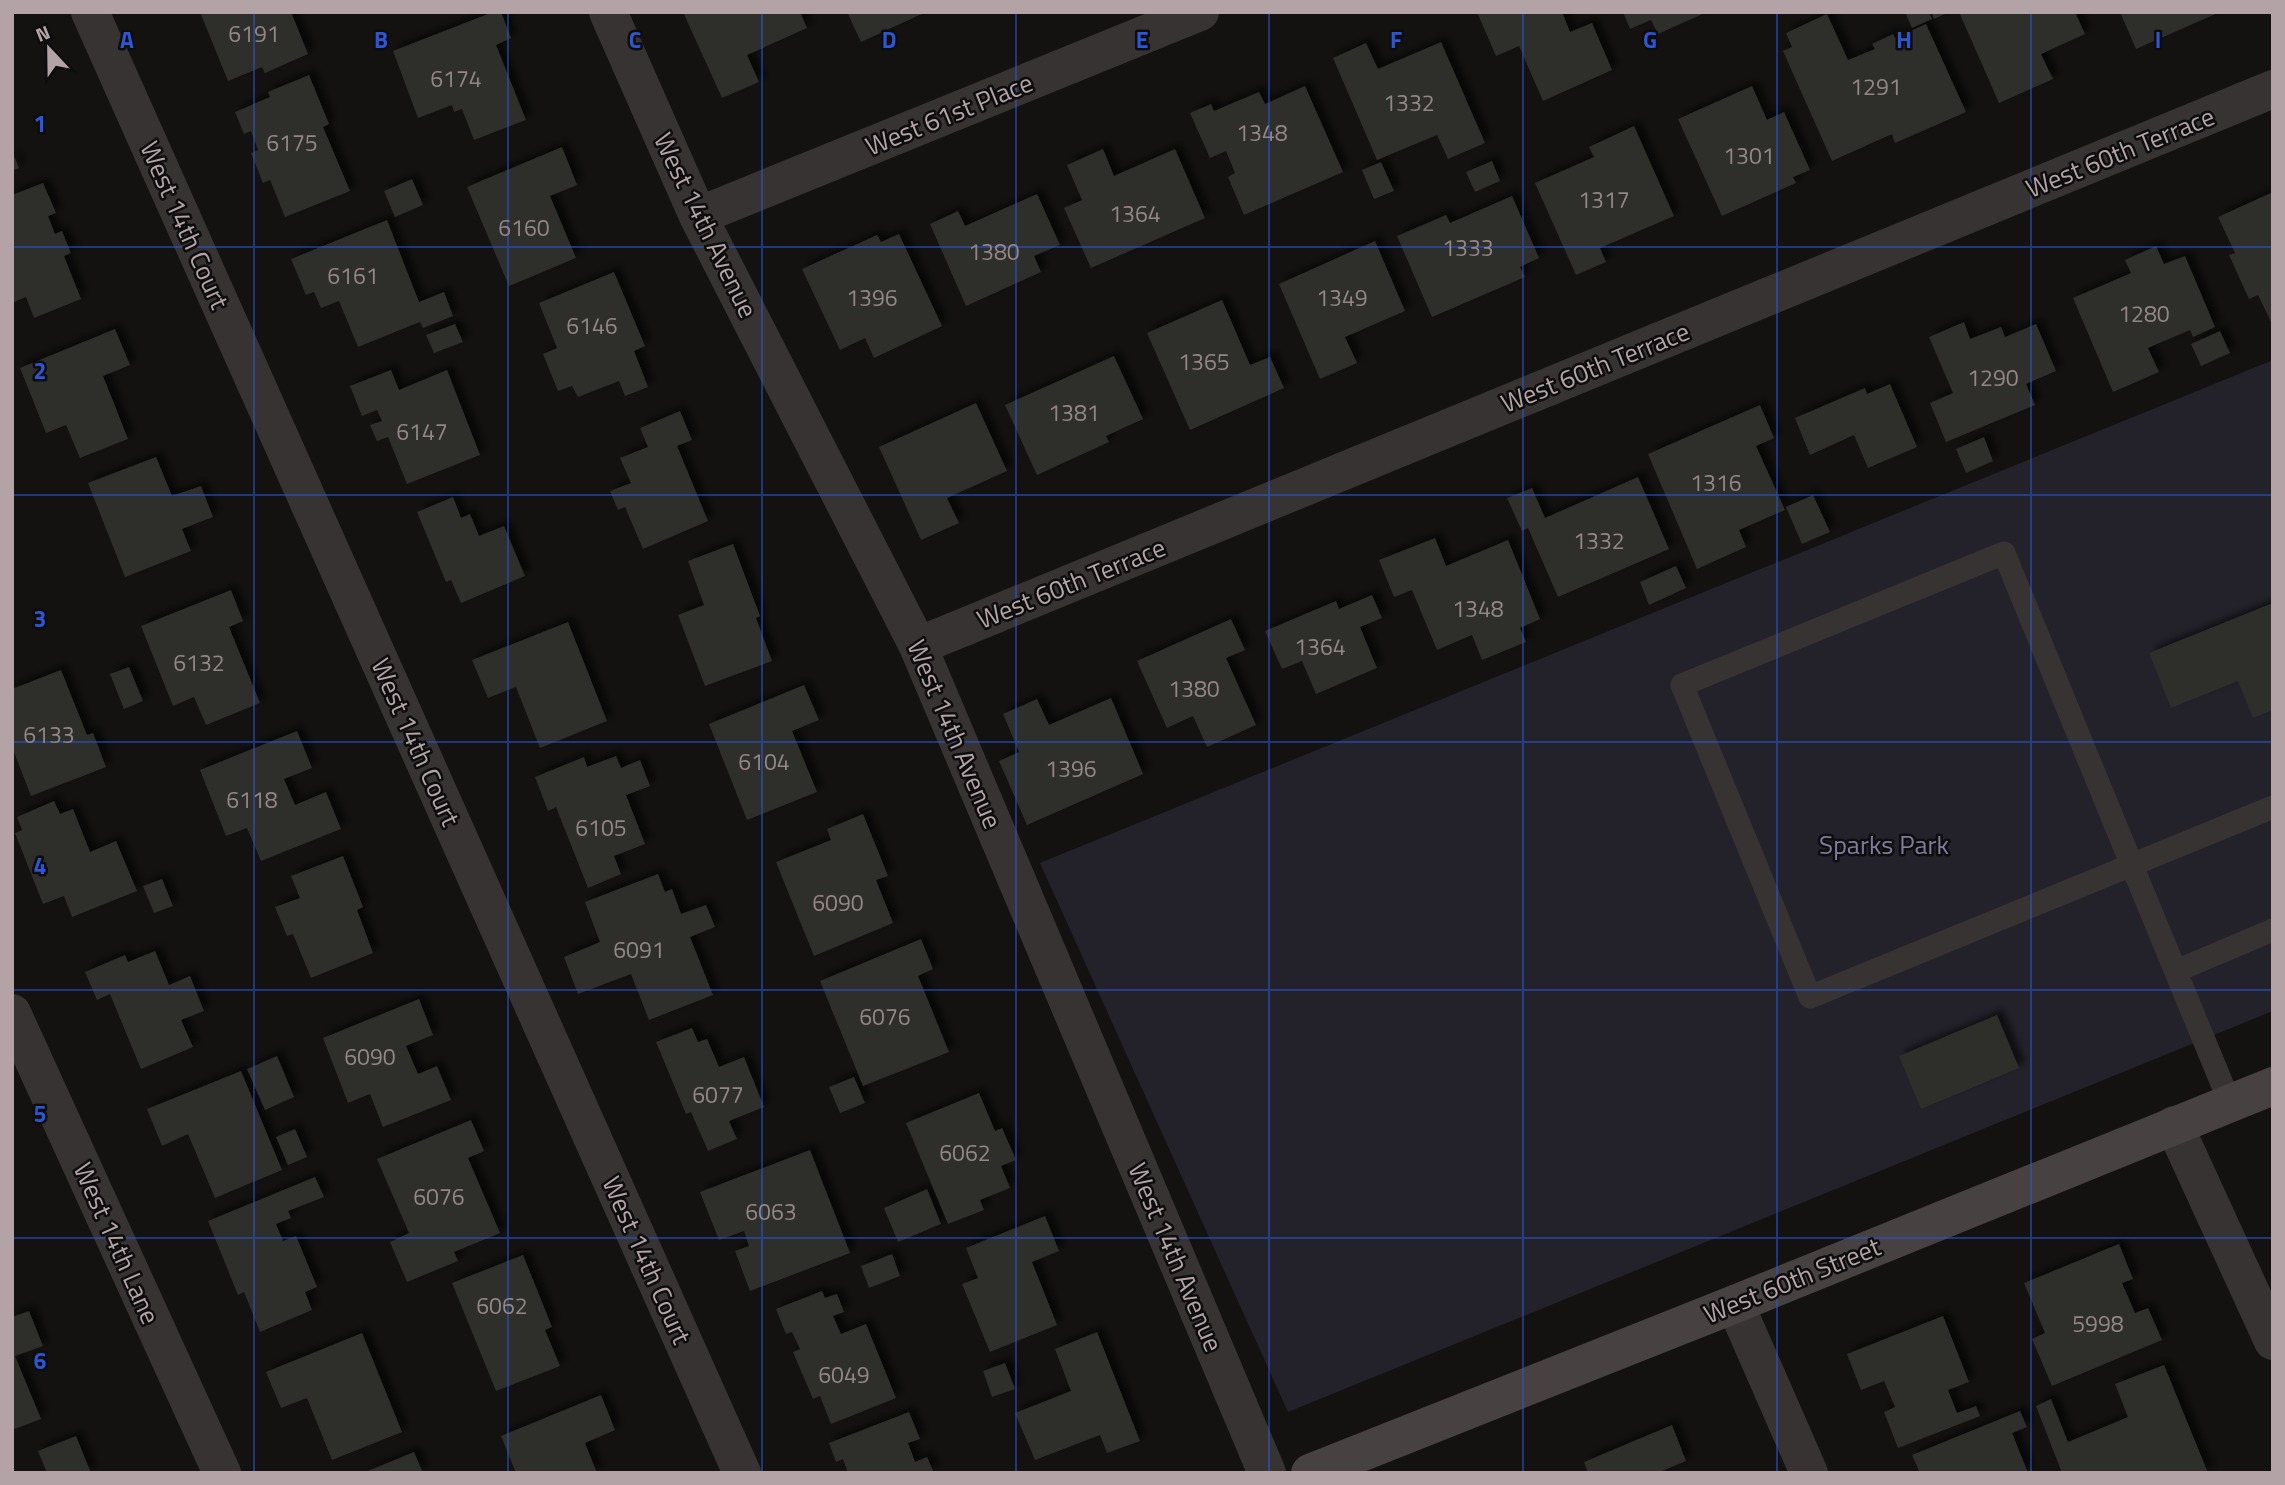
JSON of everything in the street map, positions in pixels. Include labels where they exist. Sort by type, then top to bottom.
[{"type":"street","name":"West 14th Court","points":[[90,12],[742,1473]]},
{"type":"street","name":"West 14th Avenue","points":[[608,12],[698,216],[918,646],[1267,1473]]},
{"type":"street","name":"West 61st Place","points":[[698,216],[1200,12]]},
{"type":"street","name":"West 60th Terrace","points":[[918,646],[2273,89]]},
{"type":"street","name":"West 14th Lane","points":[[12,1013],[222,1473]]},
{"type":"street","name":"West 60th Street","points":[[1310,1473],[2273,1086]]},
{"type":"street","points":[[2174,1125],[2273,1342]]},
{"type":"street","points":[[1735,1304],[1809,1473]]},
{"type":"lane","points":[[2230,1103],[2176,971],[2132,864],[2004,553],[1682,685],[1810,997],[2132,864],[2273,807]]},
{"type":"lane","points":[[2176,971],[2273,930]]},
{"type":"green space","name":"Sparks Park","points":[[2273,360],[2273,1011],[1288,1412],[1040,863]]},
{"type":"building","points":[[200,12],[291,12],[308,54],[265,73],[262,67],[228,81]]},
{"type":"building","points":[[493,12],[501,12],[511,38],[496,45],[526,120],[474,140],[462,109],[454,112],[452,105],[418,118],[393,51]]},
{"type":"building","points":[[683,12],[800,12],[807,28],[747,55],[759,82],[722,98]]},
{"type":"building","points":[[847,12],[926,12],[861,42]]},
{"type":"building","points":[[1477,12],[1562,12],[1570,32],[1592,23],[1612,70],[1543,101],[1519,46],[1496,56]]},
{"type":"building","points":[[1623,12],[1707,12],[1658,34],[1651,20],[1630,29]]},
{"type":"building","points":[[1905,12],[1929,12],[1932,19],[1912,28]]},
{"type":"building","points":[[1931,12],[1949,12],[1934,19]]},
{"type":"building","points":[[1959,12],[2075,12],[2085,34],[2041,54],[2053,79],[1999,103]]},
{"type":"building","points":[[2120,12],[2220,12],[2136,49]]},
{"type":"building","points":[[1827,14],[1848,60],[1875,49],[1872,44],[1893,34],[1895,38],[1926,24],[1966,112],[1895,143],[1892,134],[1832,161],[1783,51],[1792,47],[1786,33]]},
{"type":"building","points":[[1441,42],[1485,143],[1448,159],[1437,135],[1377,160],[1333,58],[1366,43],[1378,69]]},
{"type":"building","points":[[309,75],[329,124],[323,127],[350,191],[285,217],[270,180],[263,183],[251,153],[258,150],[251,131],[244,134],[235,112],[270,97],[268,92]]},
{"type":"building","points":[[1305,86],[1343,172],[1244,215],[1228,177],[1235,173],[1226,151],[1210,158],[1190,113],[1211,104],[1214,111],[1259,92],[1265,104]]},
{"type":"building","points":[[1752,86],[1767,120],[1784,112],[1810,170],[1793,177],[1796,183],[1722,216],[1678,119]]},
{"type":"building","points":[[1634,126],[1674,216],[1600,248],[1606,262],[1576,275],[1535,183],[1594,157],[1589,147]]},
{"type":"building","points":[[562,147],[577,185],[550,196],[576,258],[509,286],[467,187]]},
{"type":"building","points":[[1103,149],[1114,176],[1175,149],[1205,218],[1091,268],[1064,208],[1082,200],[1067,165]]},
{"type":"building","points":[[12,151],[19,168],[12,171]]},
{"type":"building","points":[[1492,161],[1500,181],[1475,192],[1466,172]]},
{"type":"building","points":[[1381,162],[1394,191],[1374,199],[1362,170]]},
{"type":"building","points":[[412,179],[423,205],[395,217],[384,191]]},
{"type":"building","points":[[43,183],[56,213],[48,216],[55,234],[62,231],[71,253],[64,256],[81,299],[34,318],[26,297],[12,303],[12,195]]},
{"type":"building","points":[[2273,192],[2273,326],[2258,295],[2249,299],[2229,255],[2235,253],[2218,217]]},
{"type":"building","points":[[1037,194],[1060,245],[1034,256],[1041,272],[966,306],[930,224],[958,211],[965,226]]},
{"type":"building","points":[[1512,196],[1539,258],[1520,267],[1525,277],[1432,317],[1397,236],[1446,215],[1450,223]]},
{"type":"building","points":[[387,220],[419,302],[444,292],[453,316],[423,328],[420,322],[358,347],[339,301],[321,308],[314,292],[306,295],[291,259]]},
{"type":"building","points":[[899,234],[942,326],[874,358],[865,338],[840,350],[802,269],[877,235],[881,242]]},
{"type":"building","points":[[1375,241],[1405,311],[1345,337],[1357,363],[1320,379],[1279,284]]},
{"type":"building","points":[[2156,246],[2164,264],[2185,256],[2215,327],[2193,337],[2190,330],[2148,348],[2159,372],[2113,392],[2073,298],[2131,273],[2125,260]]},
{"type":"building","points":[[614,272],[645,346],[634,351],[648,387],[625,396],[619,381],[578,397],[572,386],[558,391],[543,354],[557,348],[539,303]]},
{"type":"building","points":[[1222,300],[1250,365],[1270,357],[1284,388],[1190,430],[1147,333]]},
{"type":"building","points":[[1964,322],[1970,339],[2001,327],[2005,337],[2036,324],[2056,371],[2026,384],[2035,405],[1946,442],[1930,403],[1953,393],[1929,337]]},
{"type":"building","points":[[455,324],[463,342],[434,353],[426,335]]},
{"type":"building","points":[[115,329],[130,365],[103,376],[128,439],[80,458],[66,425],[46,433],[20,368]]},
{"type":"building","points":[[2220,331],[2230,353],[2201,366],[2191,344]]},
{"type":"building","points":[[1114,356],[1143,419],[1106,436],[1109,442],[1037,475],[1005,405]]},
{"type":"building","points":[[391,370],[399,390],[447,370],[480,455],[407,484],[388,437],[377,441],[370,425],[382,421],[377,410],[362,416],[350,386]]},
{"type":"building","points":[[1890,384],[1917,447],[1868,468],[1854,435],[1810,455],[1795,418],[1865,388],[1867,394]]},
{"type":"building","points":[[976,403],[1007,471],[947,498],[959,523],[921,540],[879,447]]},
{"type":"building","points":[[1760,405],[1774,438],[1756,446],[1785,510],[1739,530],[1746,547],[1697,569],[1648,454]]},
{"type":"building","points":[[680,411],[692,440],[677,446],[708,521],[643,549],[625,507],[618,510],[610,491],[631,483],[620,458],[648,447],[640,428]]},
{"type":"building","points":[[1984,437],[1993,461],[1966,473],[1956,449]]},
{"type":"building","points":[[156,457],[172,496],[201,486],[213,517],[182,529],[191,551],[125,577],[88,483]]},
{"type":"building","points":[[1638,477],[1669,549],[1558,597],[1528,528],[1522,531],[1507,498],[1532,488],[1545,518]]},
{"type":"building","points":[[1813,495],[1830,532],[1802,544],[1786,507]]},
{"type":"building","points":[[453,497],[461,518],[470,514],[479,536],[504,526],[525,576],[461,603],[451,580],[446,582],[417,512]]},
{"type":"building","points":[[1435,538],[1446,566],[1508,540],[1540,619],[1520,628],[1526,642],[1482,660],[1472,635],[1437,650],[1412,590],[1394,597],[1379,560]]},
{"type":"building","points":[[733,544],[760,616],[756,618],[772,661],[705,686],[678,615],[704,605],[688,561]]},
{"type":"building","points":[[1676,566],[1686,588],[1649,605],[1640,582]]},
{"type":"building","points":[[231,590],[243,621],[229,627],[260,703],[206,725],[194,697],[173,706],[141,626]]},
{"type":"building","points":[[1372,595],[1382,618],[1360,627],[1377,668],[1316,694],[1302,661],[1282,669],[1265,631],[1336,601],[1339,609]]},
{"type":"building","points":[[2273,603],[2273,710],[2253,718],[2238,681],[2171,708],[2149,653]]},
{"type":"building","points":[[1231,619],[1245,650],[1226,658],[1256,725],[1207,747],[1193,716],[1167,728],[1137,661]]},
{"type":"building","points":[[568,622],[607,721],[540,748],[516,687],[488,698],[472,660]]},
{"type":"building","points":[[129,667],[143,701],[124,709],[110,674]]},
{"type":"building","points":[[61,670],[87,735],[93,733],[106,767],[31,796],[12,747],[12,689]]},
{"type":"building","points":[[804,685],[819,720],[792,731],[817,792],[747,820],[709,724]]},
{"type":"building","points":[[1111,698],[1143,774],[1027,825],[999,761],[1019,752],[1003,714],[1037,699],[1049,725]]},
{"type":"building","points":[[297,731],[312,768],[284,779],[295,805],[326,792],[341,829],[261,861],[247,828],[226,836],[200,770]]},
{"type":"building","points":[[616,756],[621,768],[640,760],[650,786],[626,795],[645,844],[614,856],[621,874],[588,888],[556,807],[548,811],[535,777],[584,757],[587,767]]},
{"type":"building","points":[[54,801],[60,814],[73,809],[90,852],[116,841],[137,891],[72,917],[64,896],[43,904],[15,833],[22,830],[17,817]]},
{"type":"building","points":[[863,814],[888,876],[876,880],[893,923],[814,956],[776,862],[831,840],[827,829]]},
{"type":"building","points":[[343,856],[363,907],[357,910],[373,953],[311,978],[293,934],[287,936],[275,907],[300,898],[291,876]]},
{"type":"building","points":[[658,874],[665,892],[672,889],[681,914],[706,905],[715,927],[690,937],[713,995],[649,1020],[631,974],[578,994],[564,957],[600,942],[585,902]]},
{"type":"building","points":[[162,879],[173,906],[154,913],[143,886]]},
{"type":"building","points":[[921,939],[933,969],[918,976],[949,1052],[863,1086],[820,981]]},
{"type":"building","points":[[155,951],[169,985],[190,976],[204,1011],[181,1020],[193,1047],[141,1069],[110,994],[97,1000],[85,972],[125,955],[128,962]]},
{"type":"building","points":[[419,999],[433,1035],[406,1046],[418,1074],[437,1066],[451,1100],[383,1127],[370,1094],[348,1103],[323,1038]]},
{"type":"building","points":[[1997,1015],[2019,1068],[1921,1109],[1899,1056]]},
{"type":"building","points":[[692,1028],[698,1042],[707,1039],[719,1067],[744,1057],[764,1107],[729,1121],[737,1139],[708,1151],[691,1112],[686,1114],[656,1042]]},
{"type":"building","points":[[277,1056],[294,1097],[265,1110],[247,1069]]},
{"type":"building","points":[[241,1071],[282,1170],[215,1198],[188,1134],[162,1146],[147,1109]]},
{"type":"building","points":[[854,1077],[865,1103],[840,1113],[829,1087]]},
{"type":"building","points":[[979,1093],[995,1131],[1002,1128],[1016,1160],[1001,1166],[1010,1188],[980,1200],[984,1210],[948,1224],[906,1123]]},
{"type":"building","points":[[471,1120],[484,1151],[468,1158],[500,1233],[454,1252],[458,1261],[407,1282],[390,1242],[409,1233],[377,1159]]},
{"type":"building","points":[[295,1129],[307,1157],[288,1165],[276,1137]]},
{"type":"building","points":[[810,1150],[850,1253],[750,1291],[735,1251],[749,1246],[744,1231],[719,1240],[700,1192]]},
{"type":"building","points":[[315,1177],[324,1197],[288,1211],[291,1218],[276,1224],[283,1241],[296,1236],[317,1287],[305,1292],[312,1310],[260,1332],[244,1292],[238,1295],[208,1221]]},
{"type":"building","points":[[927,1189],[941,1224],[898,1242],[884,1208]]},
{"type":"building","points":[[1045,1216],[1059,1251],[1032,1262],[1057,1325],[990,1352],[962,1284],[978,1278],[966,1248]]},
{"type":"building","points":[[2119,1244],[2133,1279],[2122,1283],[2135,1313],[2148,1308],[2162,1340],[2052,1386],[2032,1339],[2045,1333],[2024,1283]]},
{"type":"building","points":[[892,1254],[900,1276],[869,1288],[861,1266]]},
{"type":"building","points":[[523,1255],[552,1327],[545,1330],[560,1366],[496,1391],[452,1283]]},
{"type":"building","points":[[822,1291],[825,1298],[837,1294],[844,1312],[833,1316],[841,1334],[866,1324],[896,1398],[831,1424],[820,1396],[813,1399],[793,1352],[800,1349],[792,1332],[786,1334],[776,1309]]},
{"type":"building","points":[[29,1311],[43,1346],[15,1356],[41,1419],[12,1430],[12,1317]]},
{"type":"building","points":[[1943,1316],[1969,1382],[1948,1390],[1957,1413],[1976,1406],[1980,1416],[1898,1448],[1884,1412],[1895,1407],[1884,1381],[1861,1390],[1847,1354]]},
{"type":"building","points":[[1097,1332],[1140,1441],[1107,1453],[1100,1435],[1035,1460],[1015,1413],[1071,1391],[1055,1349]]},
{"type":"building","points":[[362,1333],[402,1432],[332,1460],[307,1398],[281,1408],[266,1372]]},
{"type":"building","points":[[1005,1363],[1015,1389],[992,1397],[983,1371]]},
{"type":"building","points":[[2164,1365],[2208,1473],[2062,1473],[2036,1406],[2051,1399],[2068,1442],[2128,1417],[2115,1384]]},
{"type":"building","points":[[601,1395],[615,1430],[585,1443],[597,1473],[516,1473],[501,1436]]},
{"type":"building","points":[[2020,1411],[2027,1427],[2012,1433],[2028,1473],[1920,1473],[1912,1455]]},
{"type":"building","points":[[909,1412],[920,1439],[908,1443],[915,1462],[927,1457],[934,1473],[848,1473],[843,1459],[836,1462],[829,1443]]},
{"type":"building","points":[[1672,1425],[1686,1461],[1657,1473],[1588,1473],[1584,1462]]},
{"type":"building","points":[[76,1436],[91,1473],[47,1473],[38,1451]]},
{"type":"building","points":[[414,1452],[423,1473],[363,1473]]}]
